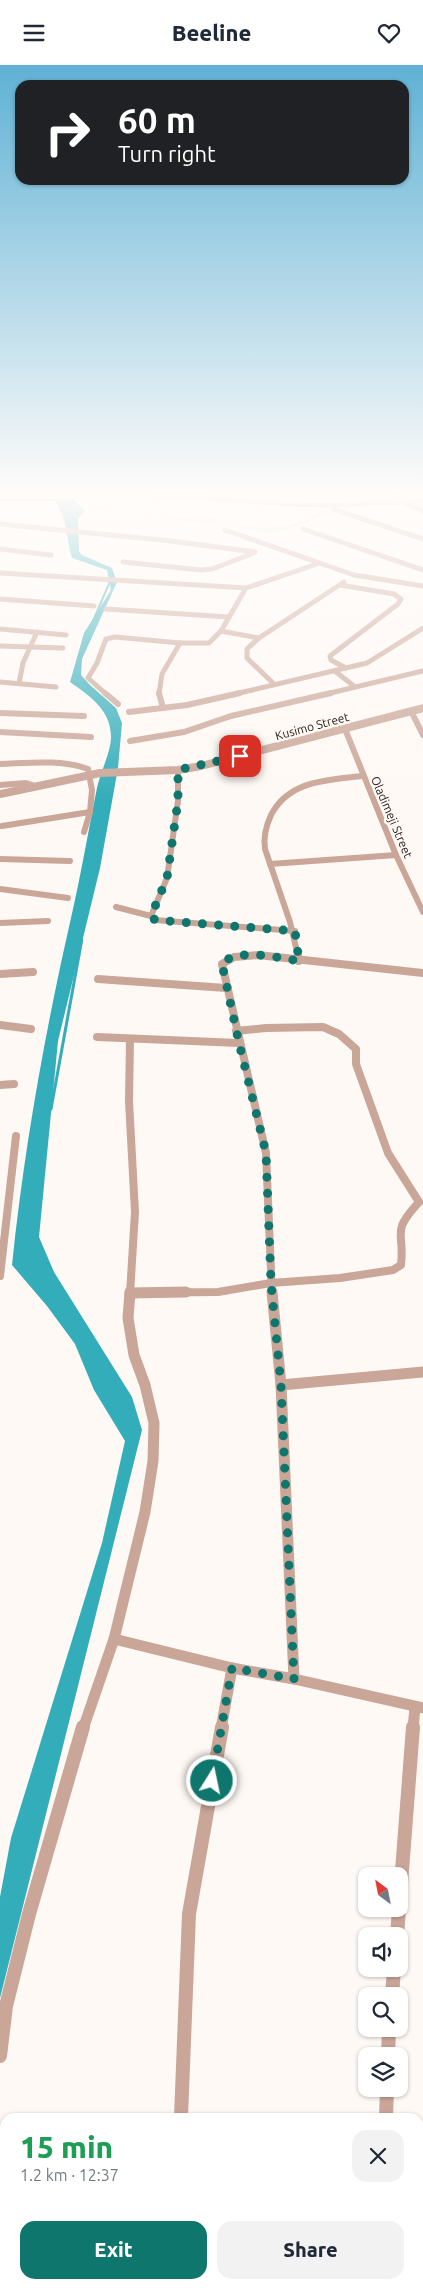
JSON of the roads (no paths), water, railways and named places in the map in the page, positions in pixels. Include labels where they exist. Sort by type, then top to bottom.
[{"type":"street","points":[[118,704],[88,678],[97,663],[106,639],[115,637],[180,643],[210,643],[221,631],[243,594]]},
{"type":"street","points":[[274,683],[247,658],[247,649],[259,638],[327,594]]},
{"type":"street","points":[[346,669],[331,660],[330,656],[398,604],[401,599],[392,594]]},
{"type":"street","points":[[0,599],[94,606]]},
{"type":"street","points":[[106,609],[229,617]]},
{"type":"street","points":[[129,712],[187,705],[274,683],[336,672],[368,663],[423,628]]},
{"type":"street","points":[[0,629],[66,635]]},
{"type":"street","points":[[221,631],[259,638]]},
{"type":"street","points":[[19,683],[23,663],[37,632]]},
{"type":"street","points":[[163,708],[158,697],[159,681],[180,643]]},
{"type":"street","points":[[0,646],[62,648]]},
{"type":"street","points":[[130,741],[184,732],[231,716],[423,671]]},
{"type":"street","points":[[336,672],[354,687]]},
{"type":"street","points":[[0,682],[56,687]]},
{"type":"street","name":"Kusimo Street","points":[[0,794],[100,773],[178,770],[423,708]]},
{"type":"street","points":[[411,711],[423,735]]},
{"type":"street","points":[[0,713],[84,716]]},
{"type":"street","name":"Oladimeji Street","points":[[344,729],[396,855],[423,912]]},
{"type":"street","points":[[0,732],[91,737]]},
{"type":"street","points":[[0,764],[76,765],[88,769],[93,796],[84,832]]},
{"type":"street","points":[[151,916],[167,878],[178,801],[178,770]]},
{"type":"street","points":[[299,961],[295,931],[264,844],[267,827],[275,809],[288,793],[319,782],[362,776]]},
{"type":"street","points":[[0,785],[26,783],[35,786]]},
{"type":"street","points":[[2,826],[90,811]]},
{"type":"street","points":[[270,864],[396,855]]},
{"type":"street","points":[[0,859],[70,861]]},
{"type":"street","points":[[412,887],[423,887]]},
{"type":"street","points":[[0,889],[68,898]]},
{"type":"street","points":[[116,907],[151,916],[155,920],[295,931]]},
{"type":"street","points":[[0,923],[48,921]]},
{"type":"street","points":[[294,1679],[281,1385],[271,1283],[266,1153],[236,1031],[222,964],[225,960],[251,955],[423,973]]},
{"type":"street","points":[[0,974],[33,972]]},
{"type":"street","points":[[98,979],[226,988]]},
{"type":"street","points":[[0,1025],[31,1029]]},
{"type":"street","points":[[130,1293],[218,1291],[271,1283],[393,1270],[401,1265],[402,1256],[399,1231],[408,1215],[421,1202],[388,1153],[356,1064],[356,1049],[339,1034],[323,1027],[266,1028],[236,1031]]},
{"type":"street","points":[[97,1037],[239,1043]]},
{"type":"street","points":[[0,2056],[6,2006],[44,1861],[66,1791],[86,1716],[114,1639],[145,1511],[154,1438],[151,1408],[134,1355],[129,1328],[135,1204],[129,1101],[130,1039]]},
{"type":"street","points":[[0,1085],[14,1084]]},
{"type":"street","points":[[1,1270],[16,1136]]},
{"type":"street","points":[[281,1385],[423,1372]]},
{"type":"street","points":[[114,1639],[232,1668],[294,1679],[419,1707],[398,1927]]},
{"type":"street","points":[[181,2113],[189,1914],[232,1668]]},
{"type":"street","points":[[386,2113],[387,2097]]},
{"type":"water","points":[[109,594],[112,594],[82,659],[81,675],[116,708],[122,723],[118,768],[100,868],[58,1041],[39,1237],[54,1272],[132,1397],[142,1430],[0,1998],[0,1897],[11,1838],[102,1543],[125,1441],[94,1390],[75,1344],[47,1306],[12,1265],[29,1134],[44,1047],[97,788],[111,737],[110,727],[103,711],[92,698],[70,682],[84,633]]},
{"type":"waterway","points":[[93,621],[105,594]]},
{"type":"waterway","points":[[79,956],[82,940]]},
{"type":"waterway","points":[[51,1109],[79,955]]}]
